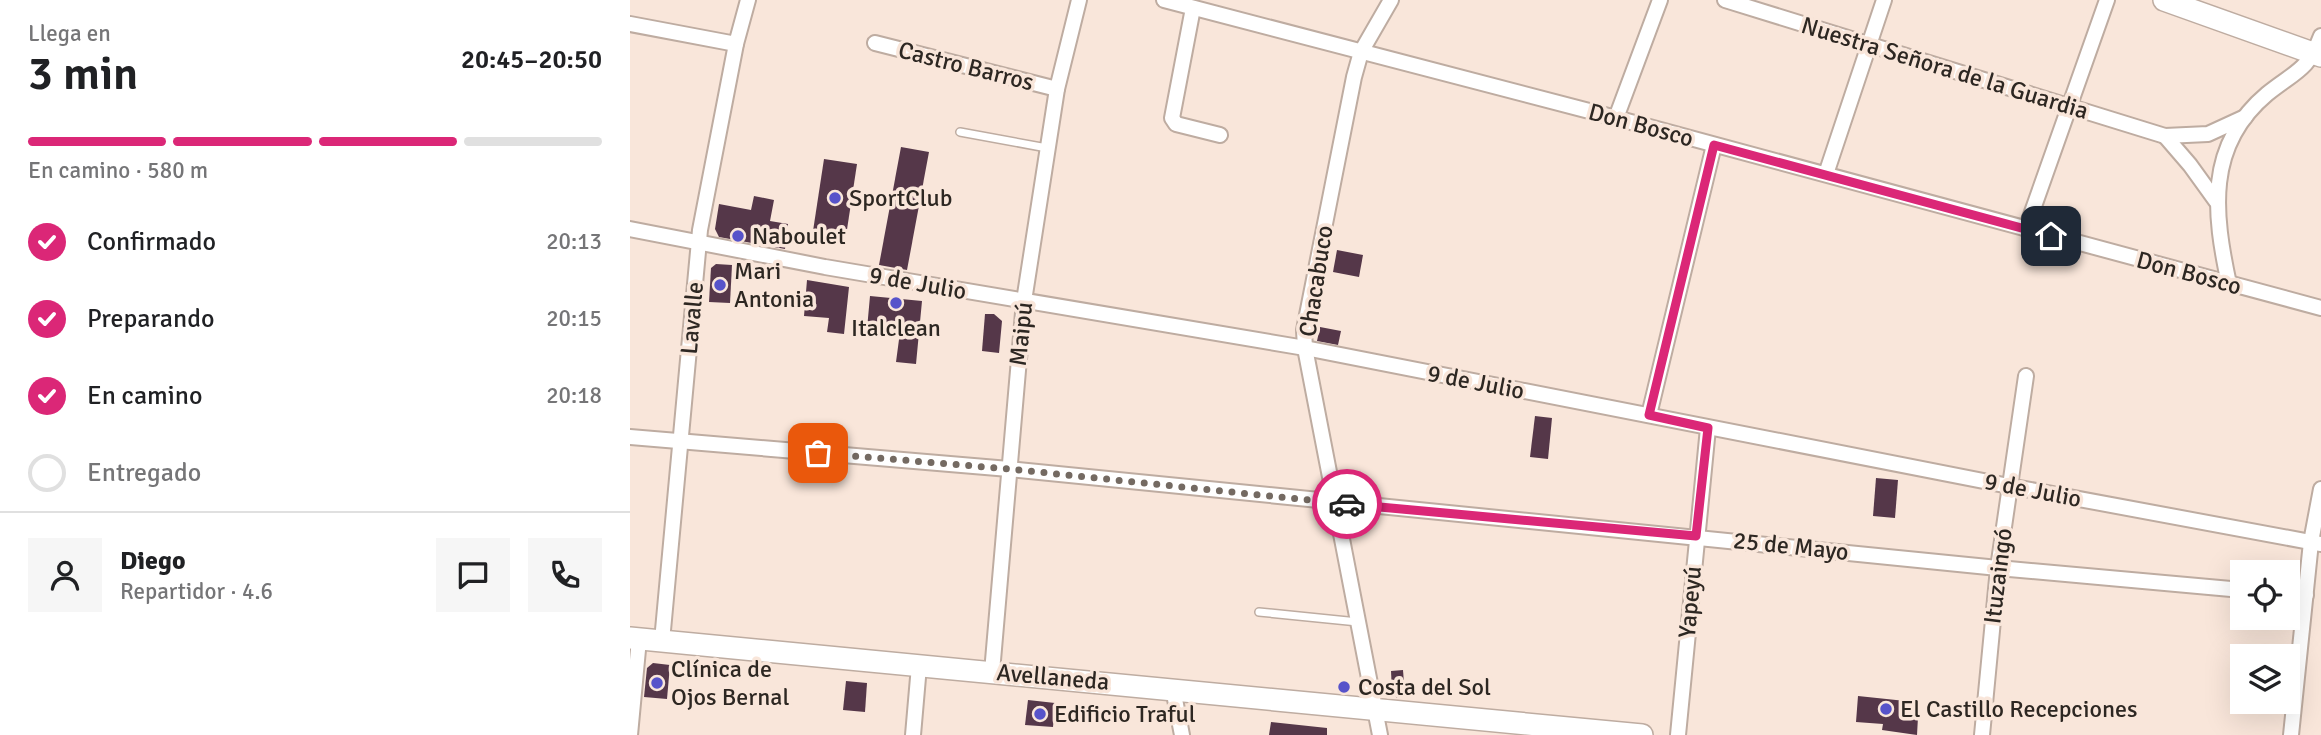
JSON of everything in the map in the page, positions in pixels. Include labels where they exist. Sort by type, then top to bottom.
[{"type":"street","name":"Lavalle","points":[[662,641],[698,242],[736,44],[748,0]]},
{"type":"street","name":"Maipú","points":[[992,672],[1024,301],[1058,89],[1079,0]]},
{"type":"street","name":"Don Bosco","points":[[1164,0],[1616,118],[2321,308]]},
{"type":"street","name":"Chacabuco","points":[[1380,735],[1305,348],[1304,330],[1354,76],[1361,52],[1391,0]]},
{"type":"street","points":[[1616,118],[1660,0]]},
{"type":"street","name":"Nuestra Señora de la Guardia","points":[[1725,0],[2165,136],[2208,134],[2245,117]]},
{"type":"street","points":[[1826,174],[1884,0]]},
{"type":"street","points":[[2026,229],[2107,0]]},
{"type":"street","points":[[2164,0],[2319,48],[2306,66],[2269,92],[2245,117],[2223,163],[2216,201],[2217,224],[2229,284]]},
{"type":"street","points":[[1193,8],[1172,118],[1176,124],[1220,135]]},
{"type":"street","points":[[630,24],[736,44]]},
{"type":"street","name":"Castro Barros","points":[[875,43],[1058,89]]},
{"type":"street","points":[[2165,136],[2216,201]]},
{"type":"street","points":[[1649,415],[1714,145]]},
{"type":"street","name":"9 de Julio","points":[[630,229],[825,267],[1305,348],[1708,428],[2316,543]]},
{"type":"street","name":"Ituzaingó","points":[[1982,735],[1998,568],[2026,376]]},
{"type":"street","name":"Yapeyú","points":[[1678,735],[1708,428]]},
{"type":"street","name":"25 de Mayo","points":[[630,436],[1009,469],[2230,589]]},
{"type":"street","points":[[2291,735],[2321,489]]},
{"type":"street","points":[[2300,595],[2306,595]]},
{"type":"street","points":[[630,735],[635,638]]},
{"type":"street","name":"Avellaneda","points":[[635,638],[1642,735]]},
{"type":"street","points":[[913,735],[919,666]]},
{"type":"street","points":[[1173,689],[1182,735]]},
{"type":"lane","points":[[960,132],[1048,149]]},
{"type":"lane","points":[[1259,612],[1359,622]]},
{"type":"building","points":[[901,147],[929,152],[907,270],[879,265]]},
{"type":"building","name":"SportClub","points":[[824,159],[857,164],[846,236],[813,231]]},
{"type":"building","points":[[754,196],[774,200],[770,221],[788,224],[785,249],[719,237],[715,229],[719,204],[751,210]]},
{"type":"building","points":[[1337,250],[1363,255],[1359,277],[1333,272]]},
{"type":"building","name":"Mari Antonia","points":[[716,264],[732,265],[730,303],[709,302],[711,268]]},
{"type":"building","points":[[807,280],[849,287],[844,334],[827,332],[829,318],[804,316]]},
{"type":"building","points":[[870,296],[922,301],[916,364],[896,362],[900,332],[867,329]]},
{"type":"building","points":[[985,314],[994,314],[1002,321],[999,353],[982,351]]},
{"type":"building","points":[[1320,327],[1341,331],[1338,345],[1317,341]]},
{"type":"building","points":[[1535,416],[1552,418],[1548,459],[1530,457]]},
{"type":"building","points":[[1876,478],[1898,480],[1895,518],[1873,516]]},
{"type":"building","name":"Clínica de Ojos Bernal","points":[[653,663],[670,665],[667,699],[644,697],[647,668]]},
{"type":"building","points":[[1403,670],[1405,697],[1397,698],[1392,692],[1391,671]]},
{"type":"building","points":[[846,681],[867,683],[865,712],[843,710]]},
{"type":"building","name":"El Castillo Recepciones","points":[[1858,696],[1915,702],[1913,716],[1918,717],[1917,735],[1882,730],[1883,724],[1856,722]]},
{"type":"building","name":"Edificio Traful","points":[[1028,700],[1055,703],[1053,727],[1025,725]]},
{"type":"building","points":[[1271,722],[1327,728],[1327,735],[1269,735]]},
{"type":"way so far","points":[[818,453],[1009,469],[1347,504]]},
{"type":"place","name":"SportClub","points":[[835,198]]},
{"type":"place","name":"Naboulet","points":[[738,236]]},
{"type":"place","name":"Mari Antonia","points":[[720,285]]},
{"type":"place","name":"Italclean","points":[[896,303]]},
{"type":"place","name":"Clínica de Ojos Bernal","points":[[657,683]]},
{"type":"place","name":"Costa del Sol","points":[[1344,687]]},
{"type":"place","name":"El Castillo Recepciones","points":[[1886,709]]},
{"type":"place","name":"Edificio Traful","points":[[1040,714]]},
{"type":"route","points":[[1347,504],[1696,536],[1708,428],[1649,415],[1714,145],[2051,236]]}]
